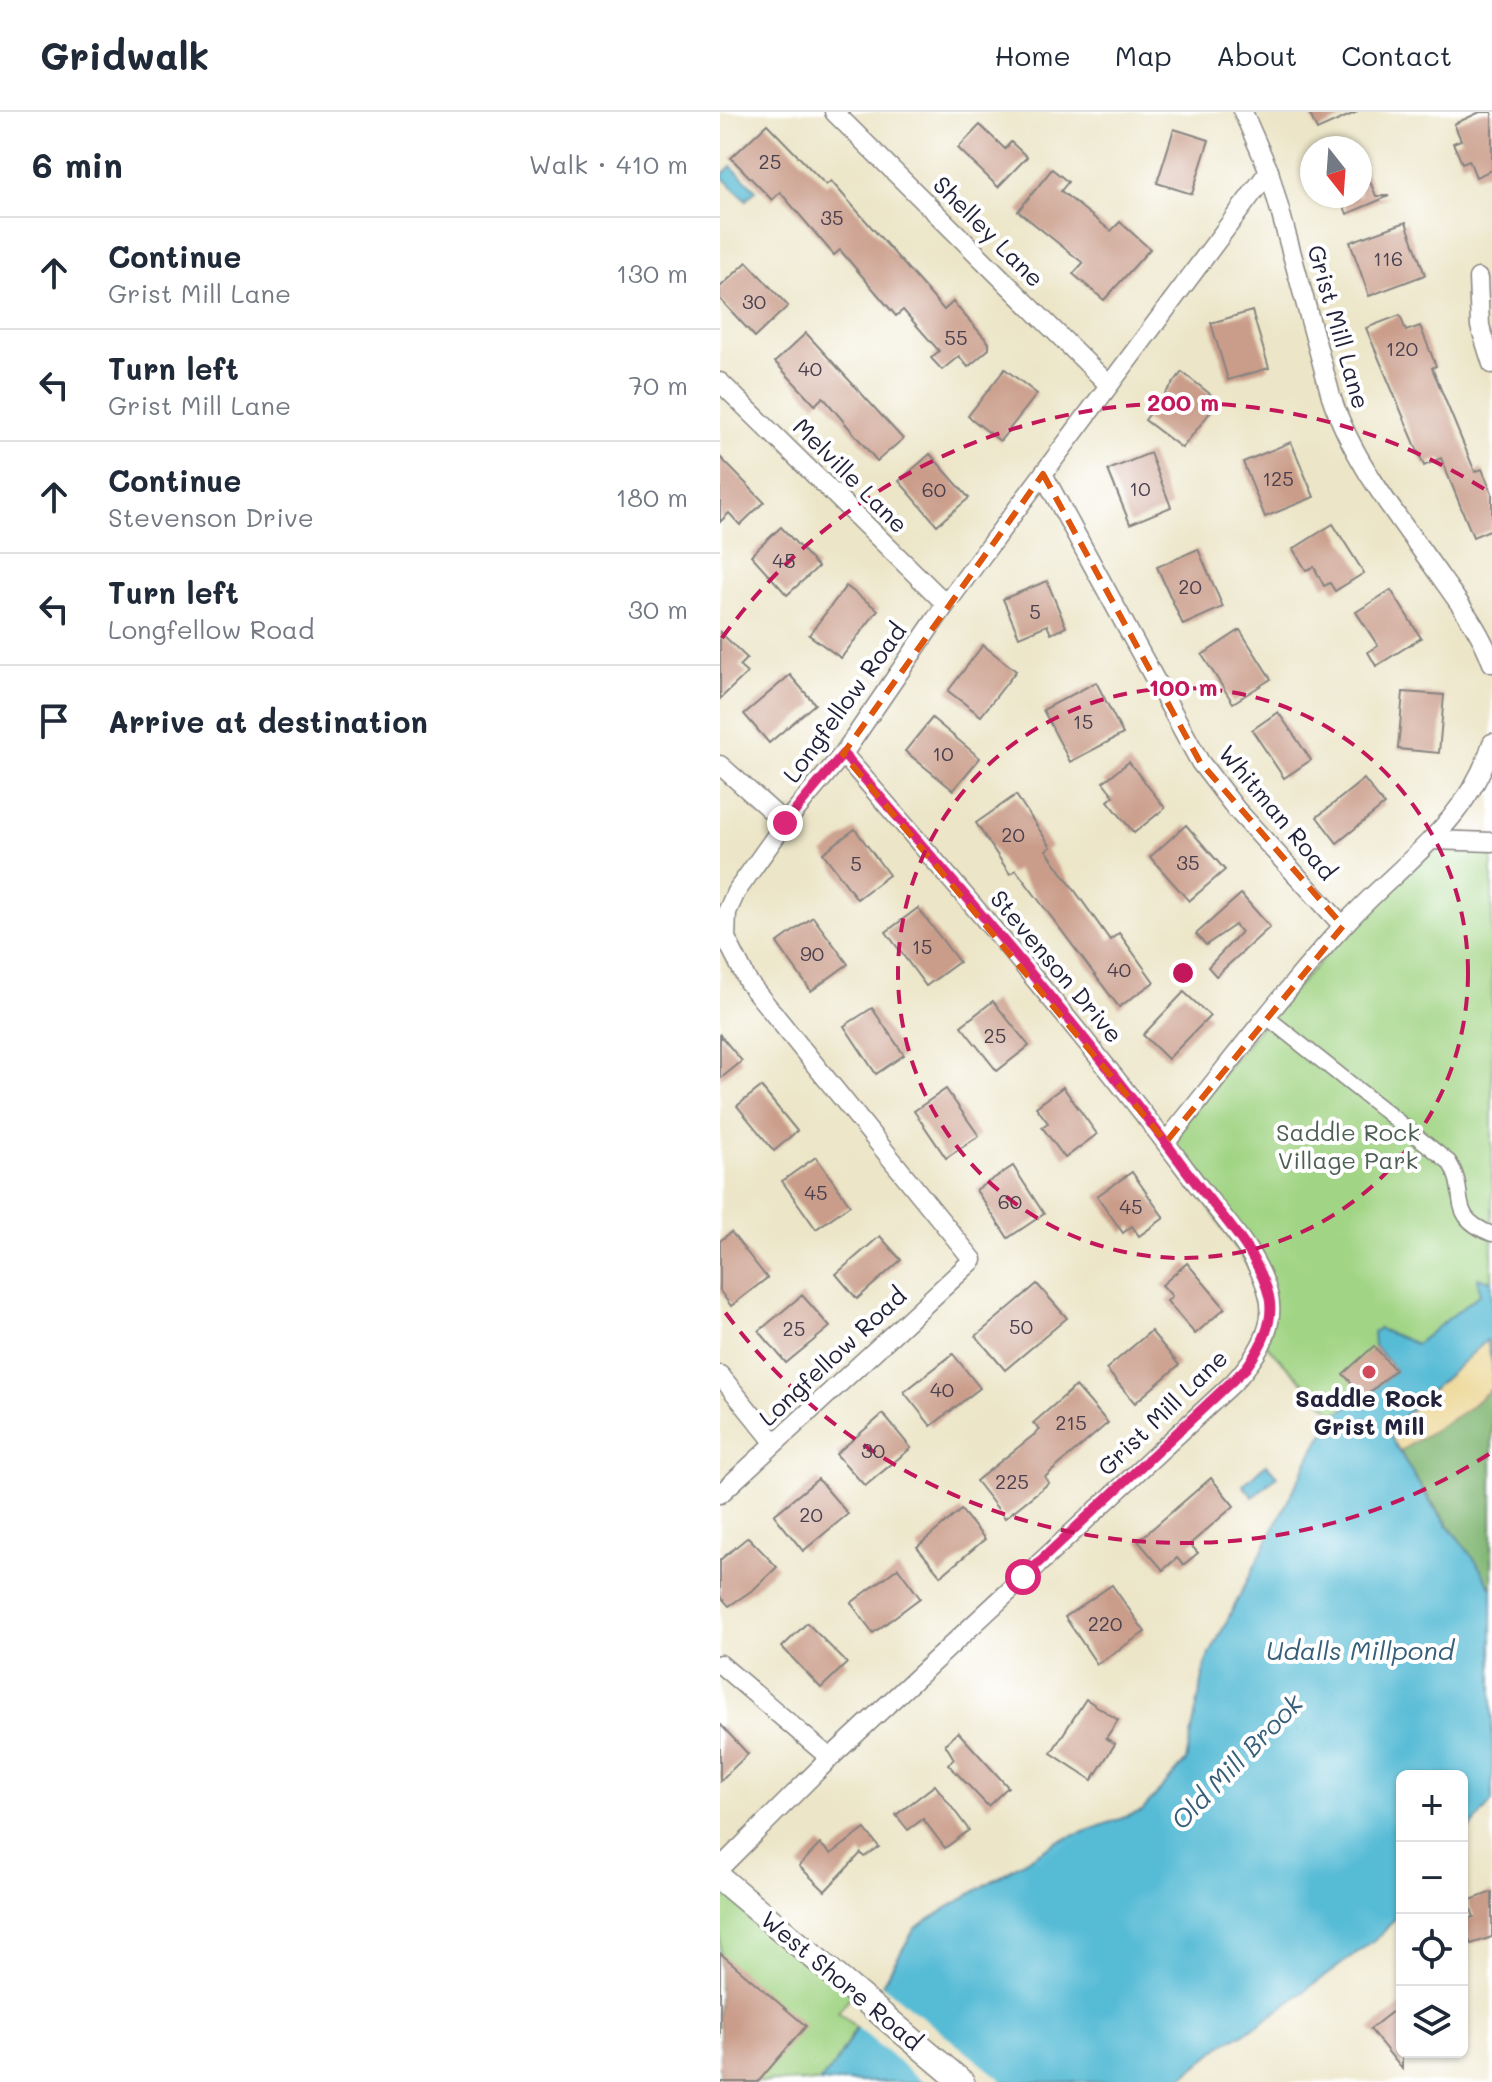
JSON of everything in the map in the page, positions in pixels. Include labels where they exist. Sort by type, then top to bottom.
[{"type":"main road","name":"West Shore Road","points":[[720,1878],[962,2082]]},
{"type":"street","name":"Shelley Lane","points":[[834,112],[1109,385]]},
{"type":"street","name":"Grist Mill Lane","points":[[1243,112],[1269,171],[1340,421],[1383,495],[1471,619],[1492,663]]},
{"type":"street","name":"Longfellow Road","points":[[720,1494],[973,1260],[748,982],[733,958],[726,938],[727,912],[736,892],[785,823],[843,754],[946,604],[1269,171]]},
{"type":"street","points":[[1478,278],[1480,326],[1492,364]]},
{"type":"street","name":"Melville Lane","points":[[720,382],[946,604]]},
{"type":"street","name":"Whitman Road","points":[[1043,474],[1200,762],[1236,809],[1343,926]]},
{"type":"street","points":[[1166,1142],[1343,926],[1432,840],[1462,806],[1492,743]]},
{"type":"street","name":"Stevenson Drive","points":[[843,754],[1000,935],[1166,1142]]},
{"type":"street","points":[[720,765],[785,823]]},
{"type":"street","points":[[1432,840],[1492,842]]},
{"type":"street","points":[[1268,1018],[1449,1162],[1457,1177],[1458,1200],[1465,1218],[1492,1234]]},
{"type":"street","name":"Grist Mill Lane","points":[[720,1868],[830,1758],[1233,1383],[1263,1342],[1270,1309],[1259,1272],[1166,1142]]},
{"type":"street","points":[[720,1375],[775,1443]]},
{"type":"street","points":[[720,1664],[830,1758]]},
{"type":"highlighted area","points":[[1043,474],[1200,762],[1343,926],[1166,1142],[843,754]]},
{"type":"green space","name":"Saddle Rock Village Park","points":[[1432,840],[1492,842],[1492,1281],[1478,1278],[1480,1294],[1416,1345],[1379,1329],[1374,1346],[1395,1370],[1369,1403],[1358,1401],[1335,1415],[1263,1342],[1269,1298],[1166,1142],[1268,1018]]},
{"type":"green space","points":[[1492,1388],[1492,1589],[1400,1451],[1469,1408]]},
{"type":"green space","points":[[720,1881],[854,1992],[838,2012],[856,2027],[835,2065],[820,2082],[720,2082]]},
{"type":"sand","points":[[1492,1308],[1492,1388],[1469,1408],[1400,1451],[1388,1434],[1421,1400],[1420,1351]]},
{"type":"water","points":[[731,166],[756,190],[746,200],[721,176]]},
{"type":"water","name":"Udalls Millpond","points":[[1478,1278],[1492,1281],[1492,1363],[1487,1340],[1387,1431],[1429,1501],[1477,1563],[1492,1589],[1492,1802],[1468,1831],[1468,1770],[1396,1770],[1396,1917],[1381,1935],[1257,2026],[1223,2044],[1177,2082],[820,2082],[835,2065],[915,1928],[1056,1842],[1142,1811],[1186,1761],[1206,1662],[1314,1449],[1335,1415],[1358,1400],[1369,1403],[1370,1392],[1395,1370],[1374,1346],[1373,1333],[1379,1329],[1416,1344],[1480,1294]]},
{"type":"water","points":[[1266,1464],[1277,1476],[1253,1497],[1243,1485]]},
{"type":"pier","points":[[877,1981],[1004,2082],[923,2082],[853,2024]]},
{"type":"building","points":[[1309,112],[1357,112],[1317,130]]},
{"type":"building","points":[[1480,112],[1492,112],[1492,170],[1476,177],[1469,160],[1462,163],[1453,143],[1461,140],[1454,124]]},
{"type":"building","points":[[767,124],[826,185],[831,181],[944,310],[953,302],[989,343],[989,349],[968,367],[959,356],[942,370],[931,358],[939,351],[903,310],[896,316],[840,250],[834,255],[780,192],[772,200],[731,158]]},
{"type":"building","points":[[980,125],[1005,149],[1011,142],[1027,157],[998,187],[958,148]]},
{"type":"building","points":[[1174,129],[1209,140],[1192,194],[1157,183]]},
{"type":"building","points":[[1052,169],[1068,182],[1061,191],[1111,231],[1120,222],[1150,249],[1104,300],[1073,274],[1083,263],[1018,211]]},
{"type":"building","points":[[1372,186],[1376,196],[1389,196],[1372,203]]},
{"type":"building","points":[[1345,208],[1361,208],[1347,214]]},
{"type":"building","points":[[1406,222],[1425,275],[1369,296],[1350,242]]},
{"type":"building","points":[[747,262],[788,306],[755,337],[720,299],[720,287]]},
{"type":"building","points":[[1252,311],[1269,368],[1228,380],[1211,323]]},
{"type":"building","points":[[1400,315],[1406,331],[1420,326],[1436,366],[1432,368],[1475,472],[1482,469],[1492,493],[1492,529],[1473,537],[1441,458],[1424,466],[1366,328]]},
{"type":"building","points":[[806,333],[903,439],[877,461],[823,397],[815,405],[775,362]]},
{"type":"building","points":[[1005,369],[1037,394],[1000,441],[968,416]]},
{"type":"building","points":[[1182,372],[1219,401],[1182,448],[1145,420]]},
{"type":"building","points":[[1291,442],[1314,497],[1265,517],[1243,462]]},
{"type":"building","points":[[1150,453],[1171,507],[1130,524],[1108,470]]},
{"type":"building","points":[[930,454],[969,498],[937,525],[899,481]]},
{"type":"building","points":[[720,457],[764,502],[740,525],[729,513],[720,522]]},
{"type":"building","points":[[1333,524],[1364,573],[1335,591],[1330,583],[1324,586],[1314,567],[1306,570],[1293,549]]},
{"type":"building","points":[[781,527],[818,567],[787,595],[751,555]]},
{"type":"building","points":[[1198,549],[1223,607],[1183,625],[1157,567]]},
{"type":"building","points":[[1047,581],[1066,627],[1051,634],[1047,625],[1019,637],[1003,599]]},
{"type":"building","points":[[846,586],[878,610],[841,658],[809,635]]},
{"type":"building","points":[[1391,590],[1421,638],[1376,666],[1368,652],[1378,646],[1356,612]]},
{"type":"building","points":[[1240,630],[1271,679],[1233,703],[1202,655]]},
{"type":"building","points":[[720,632],[747,658],[739,666],[747,673],[720,699]]},
{"type":"building","points":[[983,645],[1016,671],[981,716],[948,691]]},
{"type":"building","points":[[790,675],[815,704],[769,743],[744,714]]},
{"type":"building","points":[[1096,682],[1123,734],[1070,762],[1043,710]]},
{"type":"building","points":[[1403,692],[1444,695],[1439,753],[1398,749]]},
{"type":"building","points":[[1278,712],[1311,760],[1284,778],[1252,730]]},
{"type":"building","points":[[932,718],[980,758],[953,790],[905,751]]},
{"type":"building","points":[[1129,762],[1165,808],[1134,833],[1108,801],[1114,796],[1103,782]]},
{"type":"building","points":[[1364,779],[1384,805],[1337,843],[1317,817]]},
{"type":"building","points":[[1016,795],[1051,847],[1046,850],[1110,940],[1119,933],[1154,982],[1119,1007],[1016,870],[1010,874],[976,823]]},
{"type":"building","points":[[1186,825],[1225,870],[1189,901],[1150,857]]},
{"type":"building","points":[[855,829],[889,875],[857,899],[823,853]]},
{"type":"building","points":[[1241,894],[1270,927],[1216,976],[1208,967],[1241,932],[1235,925],[1206,945],[1196,934]]},
{"type":"building","points":[[918,908],[959,962],[926,986],[886,932]]},
{"type":"building","points":[[813,917],[848,964],[811,991],[777,943]]},
{"type":"building","points":[[1184,992],[1210,1016],[1168,1059],[1143,1035]]},
{"type":"building","points":[[993,1001],[1029,1046],[997,1071],[961,1026]]},
{"type":"building","points":[[872,1008],[904,1055],[876,1074],[844,1026]]},
{"type":"building","points":[[720,1035],[742,1061],[720,1079]]},
{"type":"building","points":[[761,1087],[797,1131],[774,1151],[737,1106]]},
{"type":"building","points":[[1063,1087],[1097,1134],[1065,1158],[1042,1127],[1048,1123],[1036,1107]]},
{"type":"building","points":[[946,1089],[979,1136],[946,1158],[914,1111]]},
{"type":"building","points":[[816,1157],[850,1205],[816,1229],[782,1181]]},
{"type":"building","points":[[1013,1166],[1044,1214],[1008,1238],[976,1190]]},
{"type":"building","points":[[1132,1172],[1164,1218],[1139,1236],[1132,1226],[1123,1233],[1097,1196]]},
{"type":"building","points":[[731,1232],[767,1278],[731,1306],[720,1291],[720,1241]]},
{"type":"building","points":[[880,1236],[901,1260],[857,1299],[836,1274]]},
{"type":"building","points":[[1187,1263],[1225,1308],[1195,1334],[1167,1301],[1172,1296],[1162,1285]]},
{"type":"building","points":[[1037,1284],[1067,1318],[1005,1370],[976,1336]]},
{"type":"building","points":[[802,1295],[830,1327],[786,1363],[759,1331]]},
{"type":"building","points":[[1151,1331],[1179,1365],[1135,1403],[1106,1369]]},
{"type":"building","name":"Saddle Rock Grist Mill","points":[[1374,1346],[1395,1370],[1365,1397],[1343,1374]]},
{"type":"building","points":[[953,1354],[980,1388],[931,1426],[904,1392]]},
{"type":"building","points":[[1076,1386],[1108,1423],[1045,1477],[1049,1483],[1005,1518],[976,1481],[1040,1430],[1033,1423]]},
{"type":"building","points":[[883,1414],[911,1448],[865,1486],[836,1454]]},
{"type":"building","points":[[1211,1478],[1234,1506],[1190,1544],[1198,1553],[1183,1565],[1177,1558],[1163,1570],[1138,1541]]},
{"type":"building","points":[[818,1479],[848,1514],[803,1551],[774,1515]]},
{"type":"building","points":[[961,1510],[985,1539],[941,1576],[917,1547]]},
{"type":"building","points":[[748,1537],[777,1567],[754,1589],[729,1606],[720,1596],[720,1560]]},
{"type":"building","points":[[898,1568],[920,1598],[873,1633],[851,1603]]},
{"type":"building","points":[[1112,1585],[1145,1632],[1097,1664],[1065,1617]]},
{"type":"building","points":[[807,1623],[847,1663],[821,1688],[782,1647]]},
{"type":"building","points":[[1086,1699],[1118,1720],[1106,1738],[1115,1744],[1092,1780],[1051,1753]]},
{"type":"building","points":[[720,1724],[748,1754],[720,1781]]},
{"type":"building","points":[[958,1732],[1008,1787],[988,1806],[948,1764],[954,1759],[945,1744]]},
{"type":"building","points":[[935,1785],[969,1830],[945,1848],[923,1819],[908,1830],[896,1815]]},
{"type":"building","points":[[865,1829],[879,1847],[864,1857],[861,1853],[825,1891],[799,1866],[820,1844],[831,1854]]},
{"type":"building","points":[[1492,1892],[1492,1937],[1471,1944],[1468,1919],[1474,1917],[1468,1901]]},
{"type":"building","points":[[720,1953],[806,2026],[758,2082],[720,2082]]},
{"type":"building","points":[[1396,2009],[1396,2058],[1402,2058],[1402,2069],[1370,2029]]},
{"type":"place","name":"Saddle Rock Grist Mill","points":[[1369,1372]]},
{"type":"route","points":[[785,823],[843,754],[1000,935],[1135,1101],[1248,1252],[1266,1286],[1269,1320],[1263,1342],[1246,1368],[1023,1577]]},
{"type":"water label","name":"Old Mill Brook","points":[[1237,1762]]}]
